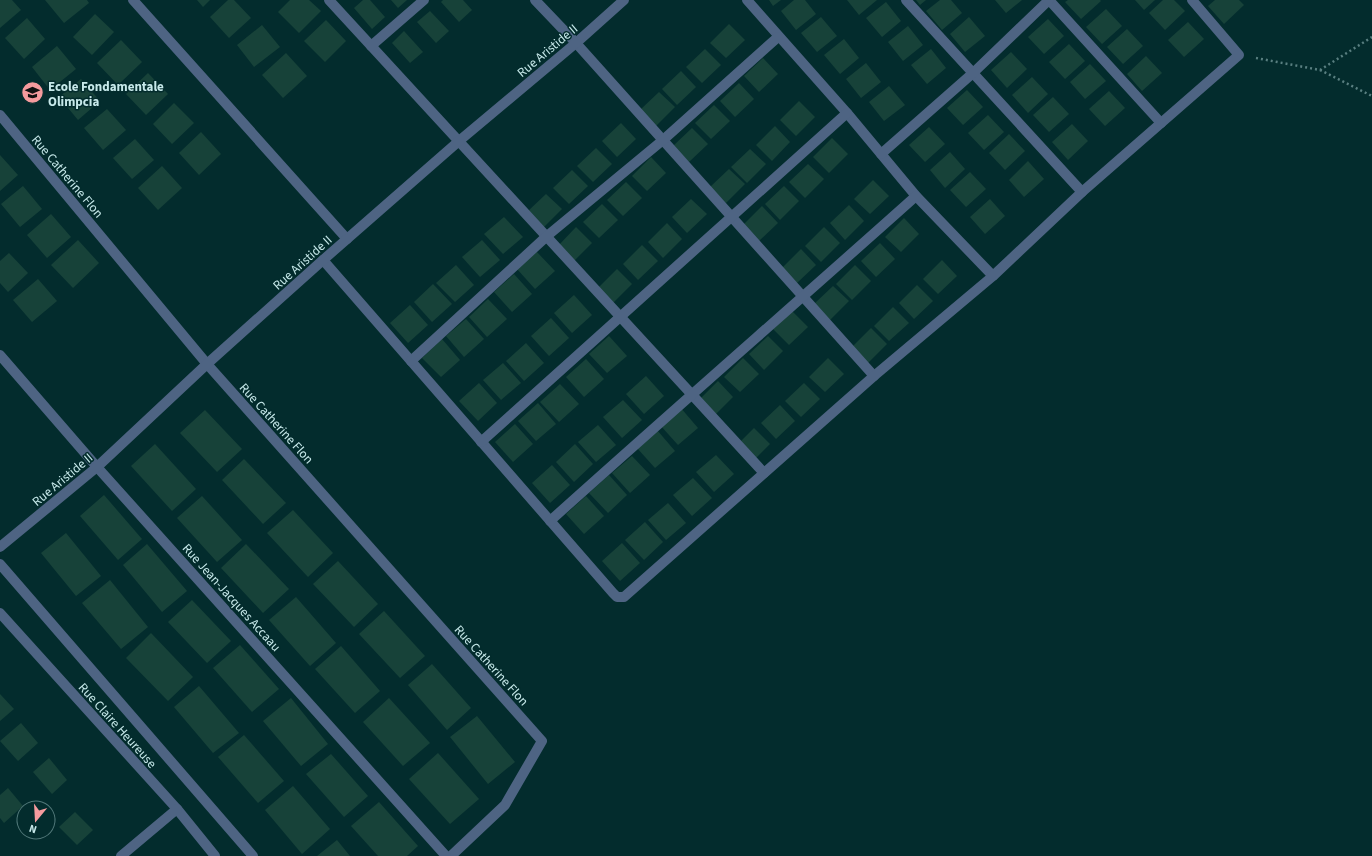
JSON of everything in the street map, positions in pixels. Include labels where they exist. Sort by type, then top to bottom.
[{"type":"street","points":[[133,0],[347,239]]},
{"type":"street","points":[[329,0],[764,473]]},
{"type":"street","points":[[371,46],[424,0]]},
{"type":"street","points":[[535,0],[576,43],[874,376]]},
{"type":"street","name":"Rue Aristide II","points":[[0,547],[98,467],[207,364],[323,260],[624,0]]},
{"type":"street","points":[[747,0],[778,37],[847,113],[916,196],[993,276]]},
{"type":"street","points":[[906,0],[1082,192]]},
{"type":"street","points":[[882,154],[973,73],[1049,0],[1161,123]]},
{"type":"street","points":[[323,260],[613,593],[617,597],[624,597],[874,376],[993,276],[1082,192],[1239,55],[1192,0]]},
{"type":"street","points":[[411,362],[547,236],[662,140],[778,37]]},
{"type":"street","points":[[481,442],[847,113]]},
{"type":"street","name":"Rue Catherine Flon","points":[[0,115],[207,364],[542,741],[505,805],[451,856]]},
{"type":"street","points":[[550,521],[691,394],[916,196]]},
{"type":"street","name":"Rue Jean-Jacques Accaau","points":[[0,355],[98,467],[446,856]]},
{"type":"street","points":[[0,564],[253,856]]},
{"type":"street","name":"Rue Claire Heureuse","points":[[0,613],[177,809],[215,856]]},
{"type":"street","points":[[121,856],[177,809]]},
{"type":"path","points":[[1320,70],[1372,37]]},
{"type":"path","points":[[1239,55],[1320,70],[1372,96]]},
{"type":"building","points":[[0,0],[12,0],[21,10],[0,28]]},
{"type":"building","points":[[45,0],[87,0],[89,3],[64,23]]},
{"type":"building","points":[[197,0],[210,0],[203,7]]},
{"type":"building","points":[[228,0],[234,0],[251,18],[229,38],[210,17]]},
{"type":"building","points":[[290,0],[309,0],[321,11],[299,33],[278,12]]},
{"type":"building","points":[[363,0],[370,0],[385,17],[372,29],[354,8]]},
{"type":"building","points":[[391,0],[407,0],[398,8]]},
{"type":"building","points":[[443,0],[463,0],[472,10],[459,22],[441,2]]},
{"type":"building","points":[[769,0],[781,0],[773,6]]},
{"type":"building","points":[[794,0],[805,0],[816,14],[796,30],[781,11]]},
{"type":"building","points":[[847,0],[877,0],[859,15]]},
{"type":"building","points":[[916,0],[926,0],[920,5]]},
{"type":"building","points":[[940,0],[951,0],[962,13],[942,30],[926,11]]},
{"type":"building","points":[[995,0],[1022,0],[1006,13]]},
{"type":"building","points":[[1068,0],[1101,1],[1081,19],[1065,2]]},
{"type":"building","points":[[1135,0],[1155,0],[1144,10]]},
{"type":"building","points":[[1163,0],[1174,0],[1185,11],[1165,30],[1149,13]]},
{"type":"building","points":[[1215,0],[1239,0],[1244,5],[1224,24],[1208,6]]},
{"type":"building","points":[[886,2],[901,21],[882,37],[866,18]]},
{"type":"building","points":[[1106,9],[1122,26],[1102,44],[1086,27]]},
{"type":"building","points":[[430,11],[449,31],[436,43],[417,22]]},
{"type":"building","points":[[95,14],[114,32],[92,55],[73,37]]},
{"type":"building","points":[[821,17],[837,36],[817,52],[801,33]]},
{"type":"building","points":[[969,17],[985,36],[965,52],[950,34]]},
{"type":"building","points":[[27,18],[45,39],[24,59],[5,38]]},
{"type":"building","points":[[1048,19],[1064,36],[1044,54],[1028,37]]},
{"type":"building","points":[[326,20],[346,41],[325,62],[304,41]]},
{"type":"building","points":[[1188,22],[1204,39],[1184,57],[1168,40]]},
{"type":"building","points":[[729,24],[745,40],[726,58],[710,43]]},
{"type":"building","points":[[262,25],[280,47],[254,67],[237,45]]},
{"type":"building","points":[[908,26],[923,45],[903,61],[888,42]]},
{"type":"building","points":[[1127,29],[1143,46],[1123,64],[1107,47]]},
{"type":"building","points":[[404,31],[423,52],[410,63],[392,43]]},
{"type":"building","points":[[844,39],[859,58],[840,74],[824,55]]},
{"type":"building","points":[[121,40],[142,62],[118,85],[97,63]]},
{"type":"building","points":[[1069,44],[1085,61],[1065,79],[1049,62]]},
{"type":"building","points":[[57,46],[76,69],[50,90],[32,67]]},
{"type":"building","points":[[705,49],[721,65],[702,83],[686,67]]},
{"type":"building","points":[[931,49],[946,68],[927,84],[911,65]]},
{"type":"building","points":[[1011,52],[1027,69],[1007,88],[991,70]]},
{"type":"building","points":[[286,53],[307,76],[283,98],[262,75]]},
{"type":"building","points":[[1146,56],[1162,73],[1142,91],[1127,74]]},
{"type":"building","points":[[763,58],[778,74],[759,92],[744,76]]},
{"type":"building","points":[[866,63],[881,82],[861,98],[846,79]]},
{"type":"building","points":[[1090,64],[1106,81],[1085,99],[1070,82]]},
{"type":"building","points":[[681,71],[696,87],[677,105],[662,89]]},
{"type":"building","points":[[148,73],[168,94],[146,115],[126,94]]},
{"type":"building","points":[[1032,77],[1048,94],[1028,113],[1012,95]]},
{"type":"building","points":[[81,79],[100,101],[78,120],[59,97]]},
{"type":"building","points":[[739,83],[754,99],[735,117],[720,101]]},
{"type":"building","points":[[889,86],[905,105],[884,121],[869,102]]},
{"type":"building","points":[[967,90],[983,107],[963,125],[947,108]]},
{"type":"building","points":[[1109,91],[1125,108],[1105,126],[1089,109]]},
{"type":"building","points":[[659,92],[675,107],[656,126],[640,110]]},
{"type":"building","points":[[1053,97],[1069,114],[1049,132],[1033,115]]},
{"type":"building","points":[[799,101],[815,117],[796,136],[780,120]]},
{"type":"building","points":[[174,103],[194,123],[172,144],[153,124]]},
{"type":"building","points":[[714,105],[730,121],[711,139],[695,123]]},
{"type":"building","points":[[107,109],[126,130],[103,150],[84,128]]},
{"type":"building","points":[[988,115],[1004,132],[984,150],[968,133]]},
{"type":"building","points":[[621,123],[636,139],[617,157],[602,141]]},
{"type":"building","points":[[1072,124],[1088,141],[1068,160],[1052,142]]},
{"type":"building","points":[[775,126],[790,142],[772,161],[756,145]]},
{"type":"building","points":[[929,127],[945,144],[925,162],[909,145]]},
{"type":"building","points":[[692,128],[708,144],[689,162],[673,146]]},
{"type":"building","points":[[201,132],[221,154],[199,175],[179,153]]},
{"type":"building","points":[[1009,134],[1025,151],[1005,170],[989,153]]},
{"type":"building","points":[[832,138],[848,154],[829,173],[813,157]]},
{"type":"building","points":[[135,139],[154,160],[132,179],[113,158]]},
{"type":"building","points":[[596,148],[612,164],[593,182],[577,166]]},
{"type":"building","points":[[750,149],[766,164],[747,183],[731,167]]},
{"type":"building","points":[[950,152],[965,169],[945,188],[930,170]]},
{"type":"building","points":[[0,155],[18,175],[0,191]]},
{"type":"building","points":[[651,157],[666,173],[647,191],[632,176]]},
{"type":"building","points":[[1028,161],[1044,179],[1024,197],[1009,180]]},
{"type":"building","points":[[808,164],[824,179],[805,198],[789,182]]},
{"type":"building","points":[[162,166],[182,188],[158,210],[138,188]]},
{"type":"building","points":[[729,169],[745,184],[726,203],[710,187]]},
{"type":"building","points":[[572,170],[588,186],[569,204],[553,188]]},
{"type":"building","points":[[970,172],[986,189],[966,207],[950,190]]},
{"type":"building","points":[[873,180],[889,196],[870,214],[854,199]]},
{"type":"building","points":[[626,182],[642,198],[623,216],[607,200]]},
{"type":"building","points":[[23,186],[42,209],[20,227],[1,204]]},
{"type":"building","points":[[784,186],[799,201],[780,220],[765,204]]},
{"type":"building","points":[[546,194],[562,209],[543,228],[527,212]]},
{"type":"building","points":[[691,199],[707,214],[687,233],[672,217]]},
{"type":"building","points":[[990,199],[1005,216],[985,234],[970,217]]},
{"type":"building","points":[[602,204],[618,220],[599,238],[583,222]]},
{"type":"building","points":[[849,205],[864,221],[845,240],[830,223]]},
{"type":"building","points":[[762,206],[778,223],[759,241],[743,225]]},
{"type":"building","points":[[51,214],[71,237],[47,258],[27,235]]},
{"type":"building","points":[[504,217],[523,237],[503,254],[484,234]]},
{"type":"building","points":[[904,218],[919,234],[901,252],[885,237]]},
{"type":"building","points":[[667,223],[682,239],[663,258],[648,242]]},
{"type":"building","points":[[576,227],[592,243],[573,262],[558,246]]},
{"type":"building","points":[[824,227],[840,243],[821,262],[805,246]]},
{"type":"building","points":[[78,240],[99,263],[73,288],[51,265]]},
{"type":"building","points":[[482,240],[500,260],[480,277],[462,257]]},
{"type":"building","points":[[880,243],[895,259],[876,277],[861,261]]},
{"type":"building","points":[[642,245],[658,261],[638,280],[623,264]]},
{"type":"building","points":[[801,249],[816,265],[797,283],[782,268]]},
{"type":"building","points":[[536,251],[555,271],[535,289],[517,269]]},
{"type":"building","points":[[9,253],[28,273],[8,292],[0,283],[0,261]]},
{"type":"building","points":[[942,260],[957,276],[938,294],[923,279]]},
{"type":"building","points":[[456,265],[474,285],[455,302],[436,283]]},
{"type":"building","points":[[855,265],[871,281],[852,300],[836,284]]},
{"type":"building","points":[[617,269],[632,284],[613,303],[598,288]]},
{"type":"building","points":[[514,274],[532,294],[512,312],[494,292]]},
{"type":"building","points":[[38,279],[57,301],[32,322],[13,300]]},
{"type":"building","points":[[433,284],[452,304],[432,322],[414,302]]},
{"type":"building","points":[[917,285],[933,301],[914,319],[899,303]]},
{"type":"building","points":[[833,286],[849,301],[830,320],[814,304]]},
{"type":"building","points":[[574,295],[592,315],[572,333],[554,313]]},
{"type":"building","points":[[488,299],[507,319],[487,337],[469,317]]},
{"type":"building","points":[[410,305],[428,325],[408,343],[390,323]]},
{"type":"building","points":[[893,307],[909,323],[889,341],[874,326]]},
{"type":"building","points":[[792,311],[808,327],[789,345],[773,329]]},
{"type":"building","points":[[551,318],[569,338],[549,356],[531,336]]},
{"type":"building","points":[[466,319],[484,339],[464,357],[446,336]]},
{"type":"building","points":[[871,328],[887,344],[868,363],[852,347]]},
{"type":"building","points":[[609,336],[627,356],[607,373],[589,354]]},
{"type":"building","points":[[768,336],[783,351],[764,370],[749,354]]},
{"type":"building","points":[[442,339],[460,360],[441,377],[422,358]]},
{"type":"building","points":[[526,343],[544,363],[524,381],[506,361]]},
{"type":"building","points":[[743,358],[759,374],[740,392],[724,377]]},
{"type":"building","points":[[828,358],[844,374],[825,392],[809,377]]},
{"type":"building","points":[[586,359],[604,379],[584,397],[566,377]]},
{"type":"building","points":[[503,363],[521,383],[501,400],[483,380]]},
{"type":"building","points":[[646,376],[664,396],[644,414],[626,394]]},
{"type":"building","points":[[718,381],[733,397],[714,416],[699,400]]},
{"type":"building","points":[[479,383],[497,403],[478,421],[459,401]]},
{"type":"building","points":[[804,383],[820,399],[801,417],[785,401]]},
{"type":"building","points":[[560,384],[579,404],[559,422],[540,402]]},
{"type":"building","points":[[623,400],[642,420],[622,438],[603,417]]},
{"type":"building","points":[[538,403],[556,424],[536,441],[518,421]]},
{"type":"building","points":[[780,405],[795,421],[776,439],[761,423]]},
{"type":"building","points":[[680,407],[698,428],[678,445],[660,425]]},
{"type":"building","points":[[205,410],[242,449],[217,472],[180,433]]},
{"type":"building","points":[[515,424],[533,444],[513,462],[495,442]]},
{"type":"building","points":[[598,425],[616,445],[596,462],[578,442]]},
{"type":"building","points":[[754,428],[770,444],[756,458],[741,441]]},
{"type":"building","points":[[657,430],[675,451],[655,468],[637,448]]},
{"type":"building","points":[[155,444],[196,489],[172,511],[131,466]]},
{"type":"building","points":[[575,444],[593,464],[574,482],[556,462]]},
{"type":"building","points":[[716,455],[734,474],[714,492],[696,472]]},
{"type":"building","points":[[632,456],[650,475],[630,493],[612,473]]},
{"type":"building","points":[[244,459],[286,503],[263,524],[222,480]]},
{"type":"building","points":[[552,465],[570,485],[550,503],[532,483]]},
{"type":"building","points":[[609,475],[627,495],[608,513],[589,493]]},
{"type":"building","points":[[693,478],[712,498],[692,516],[673,495]]},
{"type":"building","points":[[104,495],[142,539],[118,560],[80,516]]},
{"type":"building","points":[[202,496],[242,540],[217,562],[177,518]]},
{"type":"building","points":[[586,496],[604,516],[584,534],[566,514]]},
{"type":"building","points":[[668,503],[686,523],[666,540],[648,520]]},
{"type":"building","points":[[293,510],[333,553],[308,577],[267,533]]},
{"type":"building","points":[[645,522],[663,542],[644,560],[625,540]]},
{"type":"building","points":[[66,533],[101,576],[76,596],[41,553]]},
{"type":"building","points":[[622,543],[640,563],[620,581],[602,561]]},
{"type":"building","points":[[147,544],[187,591],[162,612],[123,565]]},
{"type":"building","points":[[246,544],[289,589],[263,613],[221,568]]},
{"type":"building","points":[[338,561],[378,604],[354,627],[313,584]]},
{"type":"building","points":[[110,580],[148,627],[121,649],[82,603]]},
{"type":"building","points":[[296,597],[336,643],[310,666],[269,620]]},
{"type":"building","points":[[192,600],[231,641],[207,663],[168,622]]},
{"type":"building","points":[[384,611],[425,656],[400,678],[359,634]]},
{"type":"building","points":[[151,633],[193,677],[168,701],[126,658]]},
{"type":"building","points":[[240,645],[279,689],[252,712],[213,668]]},
{"type":"building","points":[[341,646],[380,691],[355,713],[315,669]]},
{"type":"building","points":[[432,664],[471,708],[447,730],[408,685]]},
{"type":"building","points":[[199,686],[239,733],[213,753],[174,707]]},
{"type":"building","points":[[0,694],[14,709],[0,721]]},
{"type":"building","points":[[291,698],[328,744],[301,766],[263,721]]},
{"type":"building","points":[[389,698],[430,743],[403,766],[363,722]]},
{"type":"building","points":[[477,716],[515,762],[488,784],[450,737]]},
{"type":"building","points":[[21,723],[38,743],[18,761],[0,741]]},
{"type":"building","points":[[244,735],[284,781],[258,803],[218,757]]},
{"type":"building","points":[[438,753],[479,799],[450,824],[409,779]]},
{"type":"building","points":[[331,754],[368,796],[344,817],[306,774]]},
{"type":"building","points":[[49,758],[67,780],[52,794],[33,772]]},
{"type":"building","points":[[293,786],[330,829],[302,854],[265,810]]},
{"type":"building","points":[[8,788],[18,800],[16,800],[16,812],[4,823],[0,818],[0,795]]},
{"type":"building","points":[[379,802],[418,846],[407,856],[378,856],[351,826]]},
{"type":"building","points":[[75,812],[93,830],[77,845],[59,827]]},
{"type":"building","points":[[337,840],[350,856],[317,856]]},
{"type":"place","name":"Ecole Fondamentale Olimpcia","points":[[33,93]]}]
